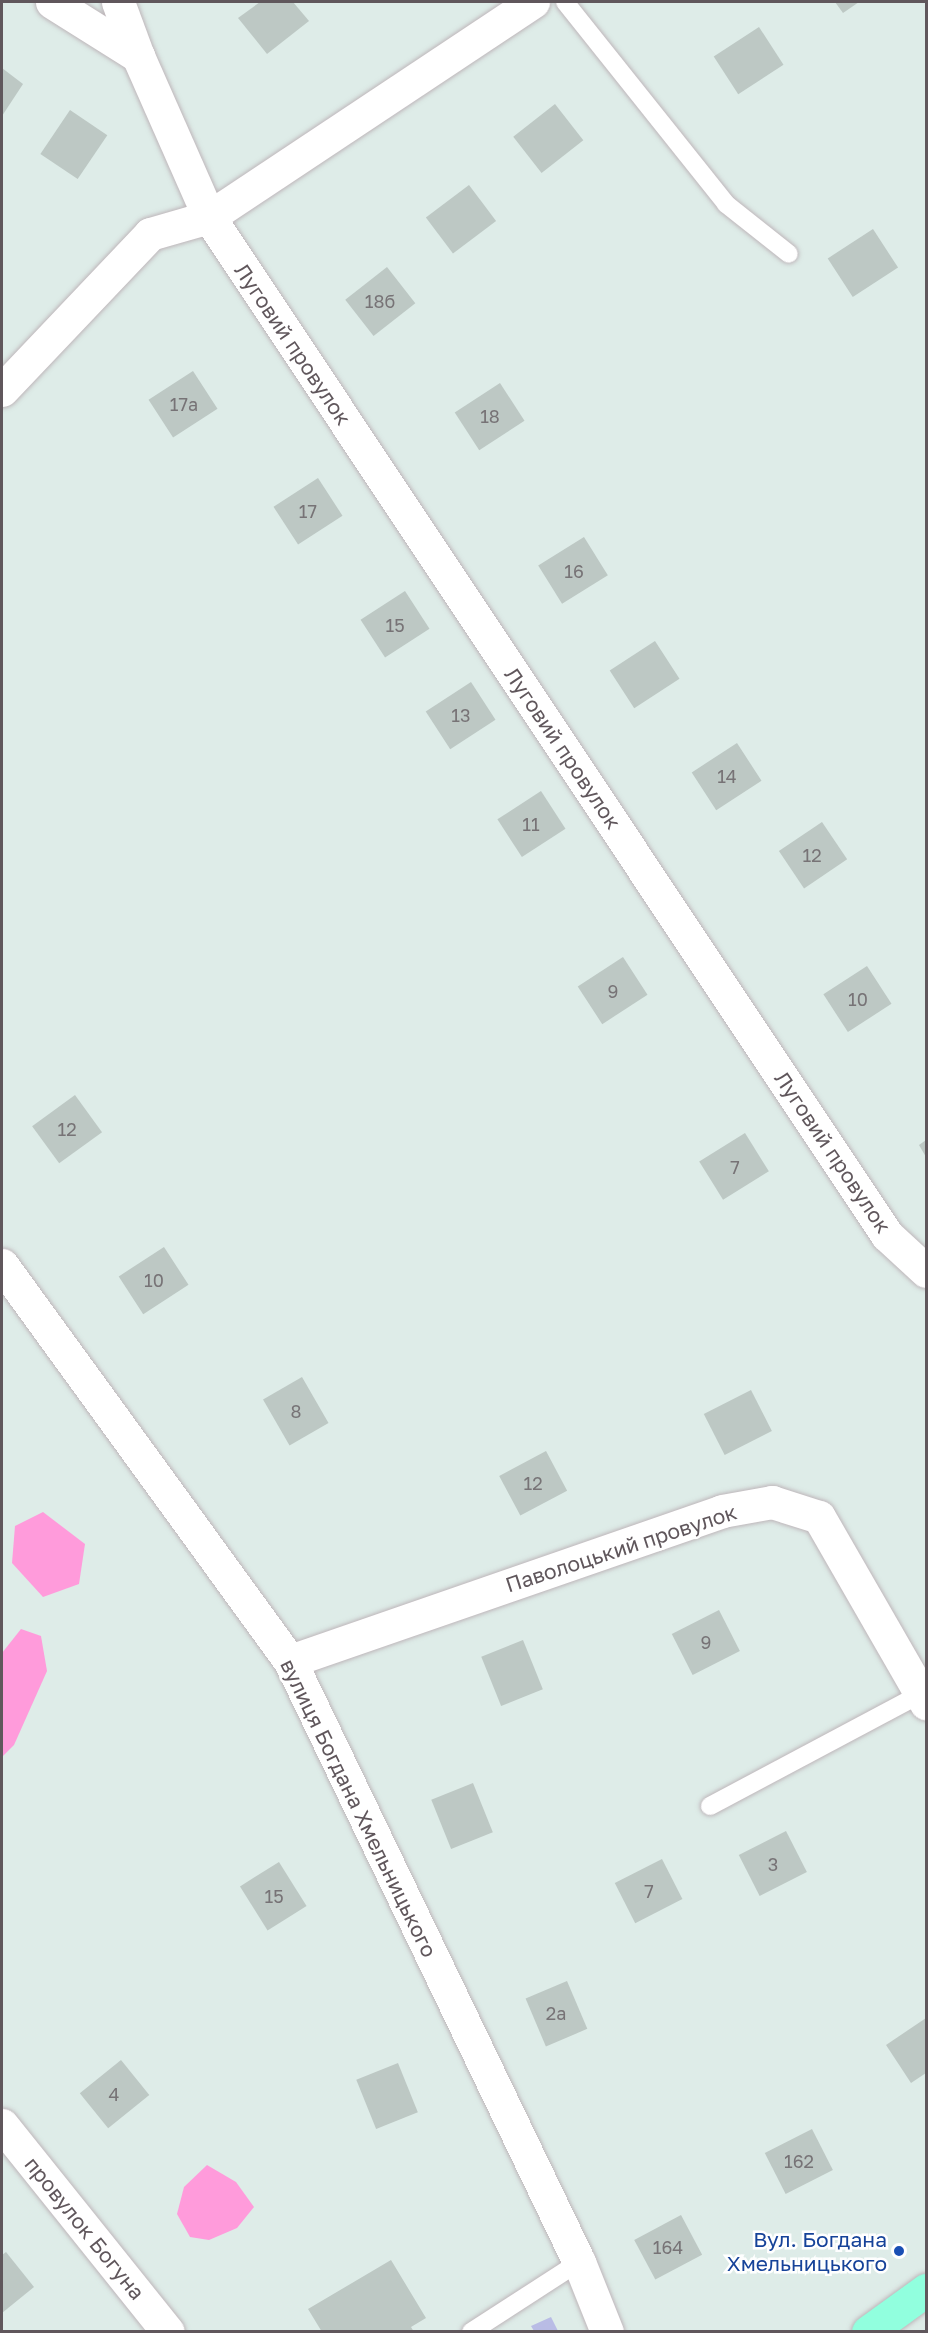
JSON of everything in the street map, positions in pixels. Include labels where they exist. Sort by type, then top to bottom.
[{"type":"highway","points":[[868,2331],[927,2290]]},
{"type":"street","points":[[52,2],[138,56]]},
{"type":"street","name":"Луговий провулок","points":[[118,2],[138,56],[209,217],[880,1225],[887,1235],[927,1272]]},
{"type":"street","points":[[2,390],[150,234],[209,217],[526,3]]},
{"type":"street","name":"вулиця Богдана Хмельницького","points":[[2,1265],[290,1661],[579,2262],[607,2331]]},
{"type":"street","name":"Паволоцький провулок","points":[[290,1661],[722,1511],[772,1502],[819,1517],[924,1699]]},
{"type":"street","name":"провулок Богуна","points":[[2,2126],[168,2331]]},
{"type":"lane","points":[[565,2],[726,204],[789,254]]},
{"type":"lane","points":[[710,1806],[924,1699]]},
{"type":"lane","points":[[471,2331],[579,2262]]},
{"type":"shaded area","points":[[43,1512],[85,1544],[79,1584],[43,1597],[12,1563],[15,1526]]},
{"type":"shaded area","points":[[21,1629],[41,1636],[47,1671],[14,1745],[2,1757],[2,1653]]},
{"type":"shaded area","points":[[207,2165],[236,2182],[254,2207],[237,2228],[209,2240],[190,2237],[177,2214],[184,2187]]},
{"type":"shaded area","points":[[551,2317],[558,2331],[534,2331],[531,2326]]},
{"type":"building","points":[[260,2],[293,2],[309,21],[267,54],[238,18]]},
{"type":"building","points":[[835,2],[859,2],[843,13]]},
{"type":"building","points":[[759,27],[784,65],[738,94],[714,56]]},
{"type":"building","points":[[2,68],[23,84],[2,116]]},
{"type":"building","points":[[555,104],[583,140],[542,173],[513,137]]},
{"type":"building","points":[[70,110],[107,135],[78,179],[40,154]]},
{"type":"building","points":[[469,185],[496,221],[453,253],[426,217]]},
{"type":"building","points":[[873,229],[898,268],[853,297],[828,258]]},
{"type":"building","points":[[387,267],[415,303],[374,336],[345,300]]},
{"type":"building","points":[[193,371],[218,409],[173,438],[149,400]]},
{"type":"building","points":[[500,383],[525,421],[479,450],[455,412]]},
{"type":"building","points":[[318,478],[343,516],[298,545],[274,507]]},
{"type":"building","points":[[584,537],[608,575],[562,604],[538,566]]},
{"type":"building","points":[[405,591],[430,629],[385,658],[361,620]]},
{"type":"building","points":[[655,641],[680,679],[634,708],[610,670]]},
{"type":"building","points":[[471,682],[496,720],[450,749],[426,711]]},
{"type":"building","points":[[737,743],[762,781],[716,810],[692,772]]},
{"type":"building","points":[[541,791],[566,829],[522,857],[497,819]]},
{"type":"building","points":[[822,822],[847,859],[804,888],[779,851]]},
{"type":"building","points":[[623,957],[648,995],[602,1024],[578,986]]},
{"type":"building","points":[[867,966],[892,1004],[848,1032],[823,994]]},
{"type":"building","points":[[75,1095],[102,1132],[59,1163],[32,1126]]},
{"type":"building","points":[[745,1133],[769,1171],[723,1200],[699,1162]]},
{"type":"building","points":[[926,1140],[926,1157],[919,1145]]},
{"type":"building","points":[[164,1247],[189,1285],[143,1314],[119,1276]]},
{"type":"building","points":[[302,1377],[328,1423],[290,1445],[263,1400]]},
{"type":"building","points":[[751,1390],[772,1431],[725,1455],[704,1414]]},
{"type":"building","points":[[546,1451],[567,1491],[520,1516],[499,1476]]},
{"type":"building","points":[[719,1610],[740,1651],[693,1675],[672,1634]]},
{"type":"building","points":[[523,1640],[543,1689],[501,1706],[481,1657]]},
{"type":"building","points":[[473,1783],[493,1832],[451,1849],[431,1800]]},
{"type":"building","points":[[786,1831],[807,1872],[760,1896],[739,1855]]},
{"type":"building","points":[[662,1859],[682,1899],[635,1923],[615,1883]]},
{"type":"building","points":[[279,1862],[307,1906],[268,1930],[240,1886]]},
{"type":"building","points":[[567,1981],[587,2029],[546,2046],[526,1999]]},
{"type":"building","points":[[926,2018],[926,2073],[911,2083],[886,2045]]},
{"type":"building","points":[[121,2060],[149,2095],[108,2128],[80,2093]]},
{"type":"building","points":[[398,2063],[418,2112],[376,2129],[356,2080]]},
{"type":"building","points":[[812,2129],[833,2170],[786,2194],[765,2153]]},
{"type":"building","points":[[681,2215],[702,2255],[655,2280],[634,2240]]},
{"type":"building","points":[[6,2252],[34,2287],[2,2313],[2,2255]]},
{"type":"building","points":[[391,2260],[426,2318],[411,2327],[414,2332],[322,2332],[308,2309]]},
{"type":"place","name":"Вул. Богдана Хмельницького","points":[[899,2251]]}]
